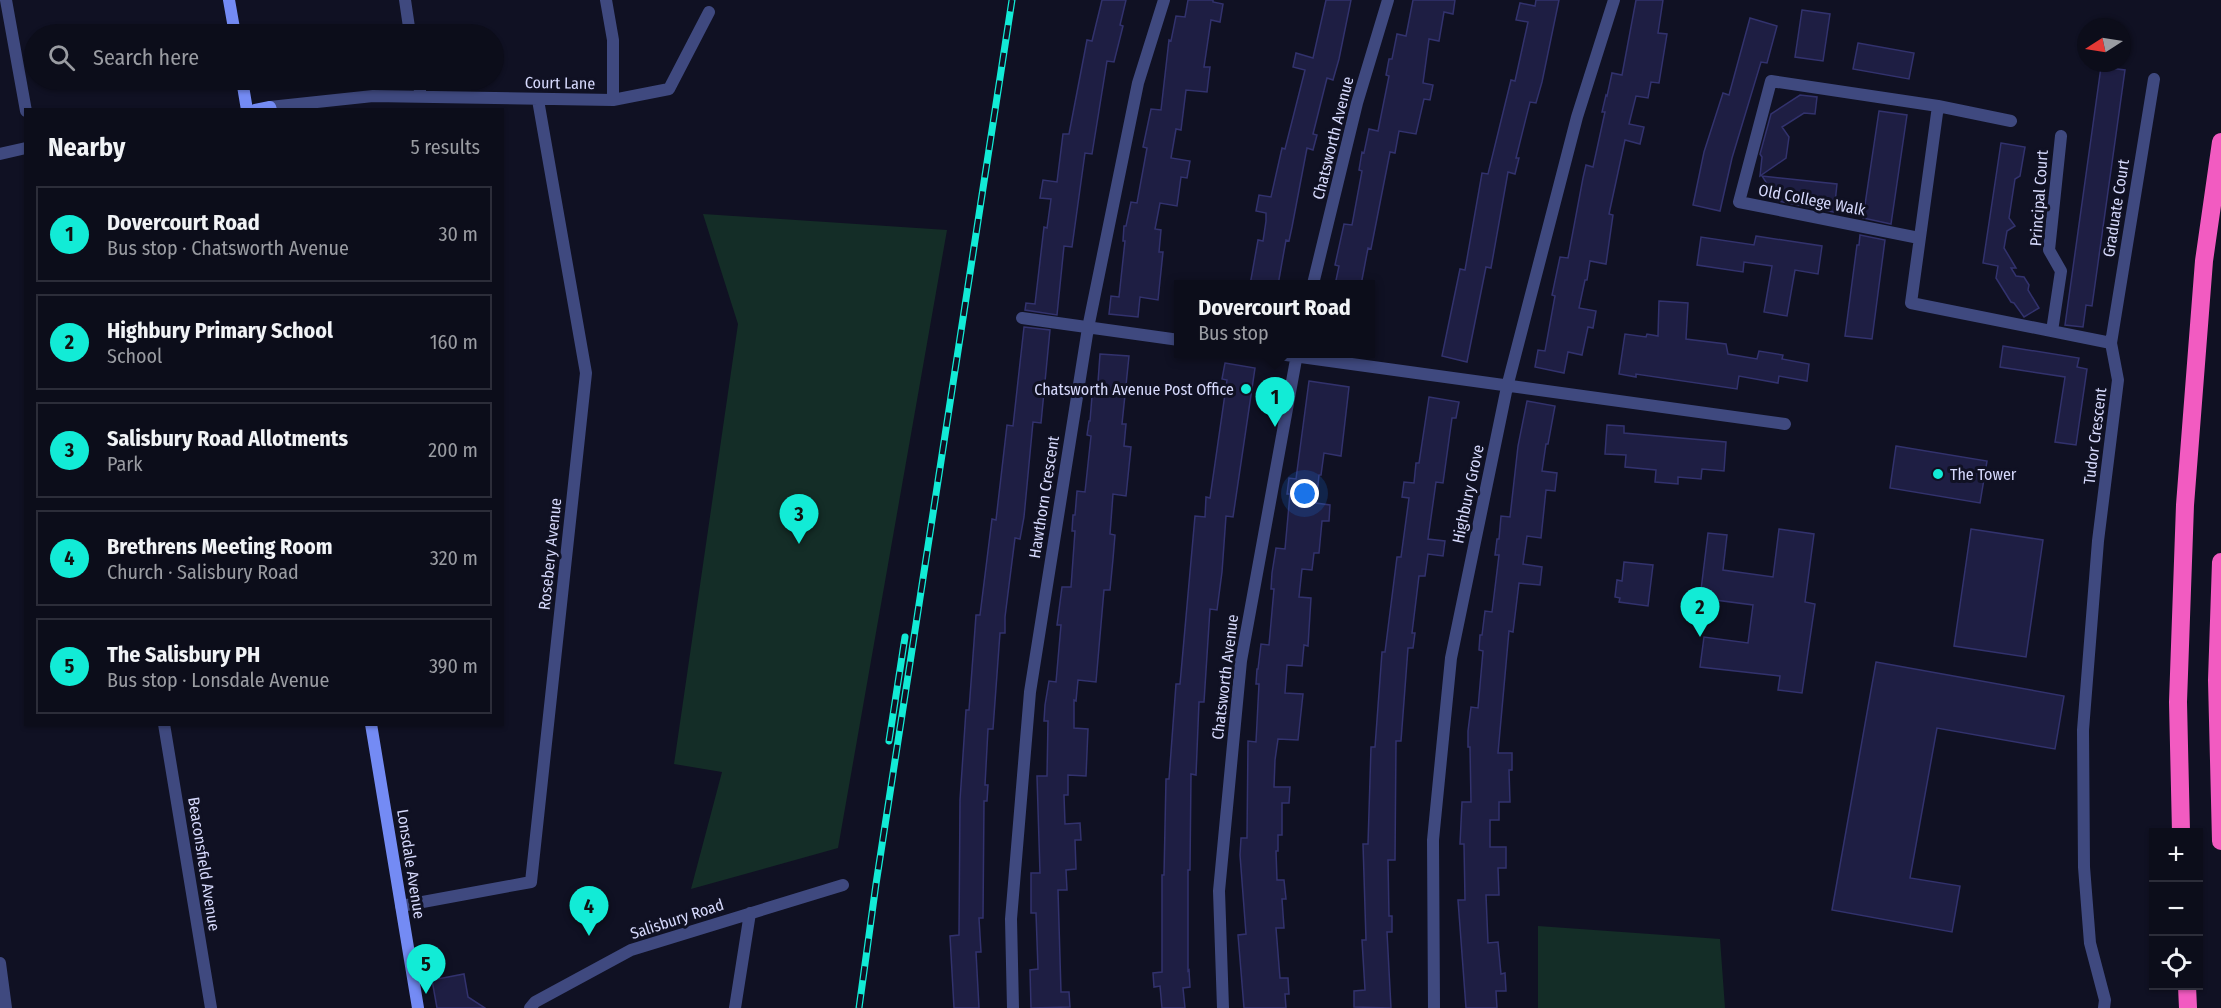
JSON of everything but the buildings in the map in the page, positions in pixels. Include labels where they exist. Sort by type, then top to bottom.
[{"type":"highway","points":[[2181,828],[2178,702],[2185,505],[2204,261],[2221,142]]},
{"type":"highway","points":[[2221,562],[2217,680],[2221,841]]},
{"type":"highway","points":[[2181,1008],[2182,990]]},
{"type":"highway","points":[[2187,990],[2188,1008]]},
{"type":"street","points":[[6,0],[25,108]]},
{"type":"street","points":[[229,0],[233,24]]},
{"type":"street","points":[[405,0],[409,24]]},
{"type":"street","points":[[606,0],[613,40],[613,100]]},
{"type":"street","name":"Hawthorn Crescent","points":[[1013,1008],[1011,919],[1030,692],[1088,328],[1138,83],[1164,0]]},
{"type":"street","name":"Chatsworth Avenue","points":[[1314,280],[1357,103],[1388,0]]},
{"type":"street","name":"Highbury Grove","points":[[1434,1008],[1433,840],[1451,658],[1507,387],[1577,117],[1614,0]]},
{"type":"street","name":"Court Lane","points":[[271,108],[373,96],[613,100],[669,88],[710,12]]},
{"type":"street","name":"Graduate Court","points":[[2111,343],[2154,79]]},
{"type":"street","name":"Old College Walk","points":[[1919,238],[1739,202],[1772,81],[1938,106]]},
{"type":"street","points":[[244,90],[247,108]]},
{"type":"street","points":[[420,90],[421,96]]},
{"type":"street","name":"Rosebery Avenue","points":[[401,906],[531,882],[586,373],[538,100]]},
{"type":"street","points":[[2011,122],[1938,106],[1911,303],[2111,343]]},
{"type":"street","name":"Principal Court","points":[[2052,332],[2061,271],[2049,250],[2061,136]]},
{"type":"street","points":[[0,154],[24,148]]},
{"type":"street","points":[[1022,318],[1174,339]]},
{"type":"street","name":"Tudor Crescent","points":[[2104,1008],[2105,1000],[2090,943],[2087,910],[2084,867],[2083,730],[2098,541],[2118,381],[2111,343]]},
{"type":"street","name":"Chatsworth Avenue","points":[[1222,1008],[1219,891],[1240,661],[1295,358]]},
{"type":"street","points":[[1316,358],[1507,387],[1785,424]]},
{"type":"street","name":"Beaconsfield Avenue","points":[[164,726],[211,1008]]},
{"type":"street","name":"Lonsdale Avenue","points":[[371,726],[418,1008]]},
{"type":"street","name":"Salisbury Road","points":[[530,1008],[535,1002],[631,950],[843,885]]},
{"type":"street","points":[[735,1008],[750,913]]},
{"type":"street","points":[[0,963],[6,1008]]},
{"type":"green space","points":[[703,214],[947,230],[838,848],[691,889],[722,772],[674,764],[738,324]]},
{"type":"green space","points":[[1538,926],[1720,939],[1725,1008],[1538,1008]]},
{"type":"railway","points":[[859,1008],[876,884],[1012,0]]},
{"type":"railway","points":[[889,741],[905,637]]},
{"type":"place","name":"Chatsworth Avenue Post Office","points":[[1246,389]]},
{"type":"place","name":"Dovercourt Road","points":[[1275,427]]},
{"type":"place","name":"The Tower","points":[[1938,474]]},
{"type":"place","name":"Salisbury Road Allotments","points":[[799,544]]},
{"type":"place","name":"Highbury Primary School","points":[[1700,637]]},
{"type":"place","name":"Brethrens Meeting Room","points":[[589,936]]},
{"type":"place","name":"The Salisbury PH","points":[[426,994]]}]
